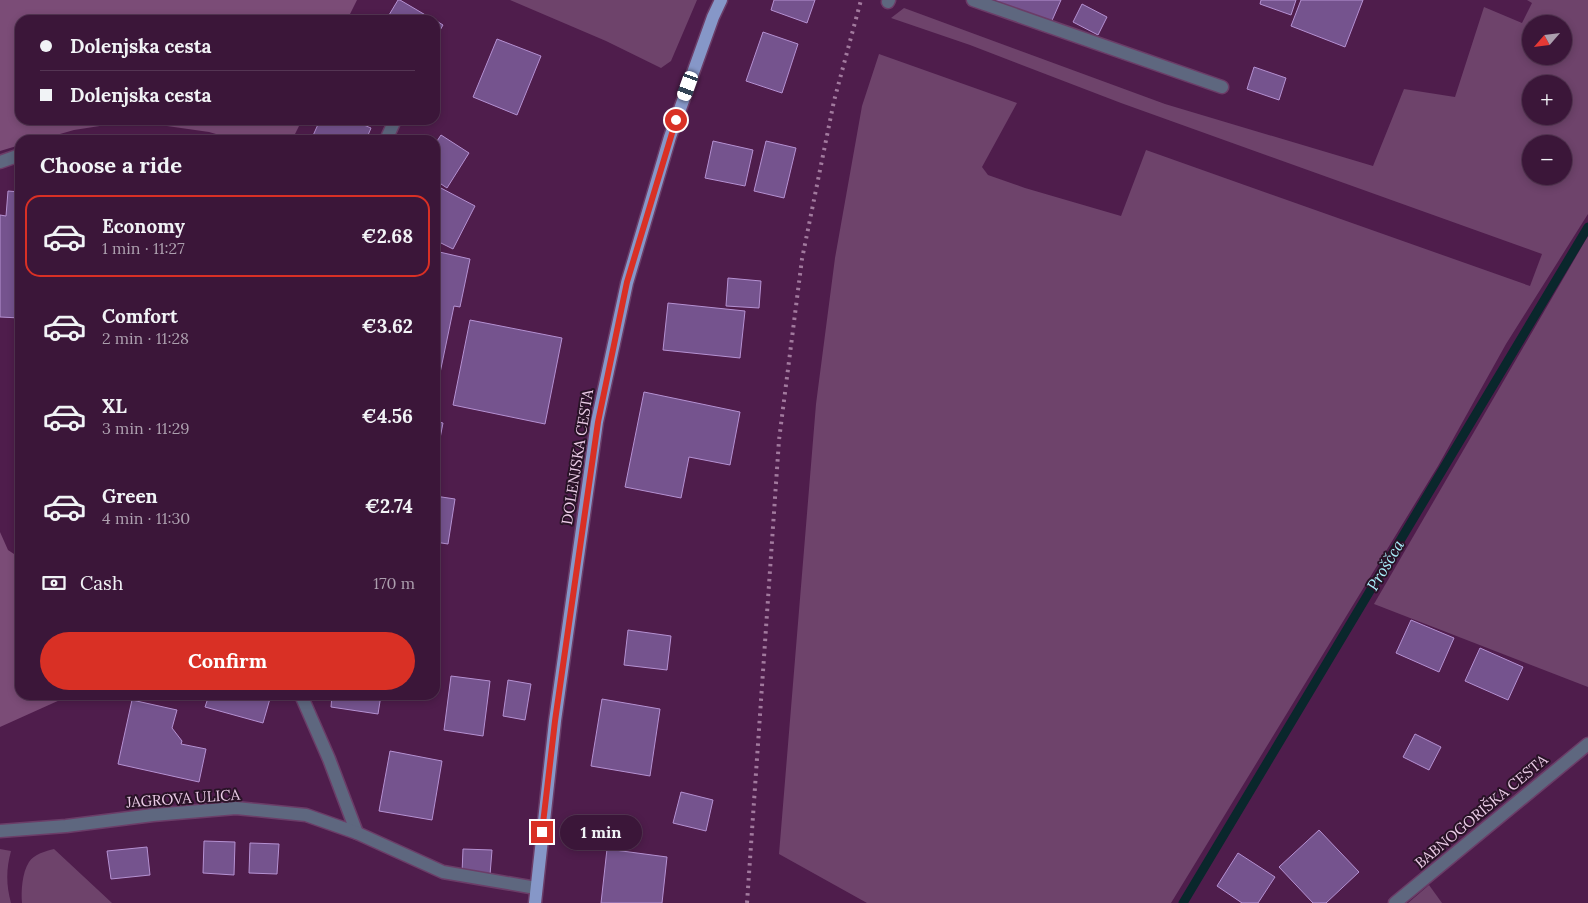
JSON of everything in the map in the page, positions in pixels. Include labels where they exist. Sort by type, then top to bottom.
[{"type":"main road","name":"DOLENJSKA CESTA","points":[[535,903],[555,721],[599,412],[630,273],[670,137],[713,17],[721,0]]},
{"type":"street","points":[[973,0],[1222,86]]},
{"type":"street","points":[[0,162],[15,157]]},
{"type":"street","points":[[303,700],[329,759],[357,834]]},
{"type":"street","name":"BABNOGORIŠKA CESTA","points":[[1395,903],[1588,744]]},
{"type":"street","name":"JAGROVA ULICA","points":[[0,831],[236,808],[306,815],[357,834],[443,872],[536,888]]},
{"type":"shaded area","points":[[0,0],[357,0],[350,15],[15,15],[15,125],[106,125],[56,135],[15,135],[15,146],[0,151]]},
{"type":"shaded area","points":[[510,0],[697,0],[671,61],[661,68],[606,41]]},
{"type":"shaded area","points":[[1527,0],[1588,0],[1588,214],[1506,344],[1438,466],[1171,903],[867,903],[779,854],[816,404],[835,258],[862,106],[879,54],[1017,103],[982,167],[988,175],[1025,188],[1121,216],[1146,150],[1530,286],[1542,254],[1121,103],[970,45],[891,18],[904,8],[1165,104],[1373,166],[1404,89],[1455,97],[1484,7],[1522,23],[1522,65],[1572,65],[1572,15],[1526,15],[1532,3]]},
{"type":"shaded area","points":[[160,125],[300,125],[294,135],[220,135]]},
{"type":"shaded area","points":[[1588,236],[1588,687],[1374,604]]},
{"type":"shaded area","points":[[0,532],[8,550],[15,555],[15,700],[60,700],[0,727]]},
{"type":"shaded area","points":[[0,849],[11,851],[7,877],[11,903],[0,903]]},
{"type":"shaded area","points":[[54,849],[112,903],[22,903],[22,882],[29,862],[37,855]]},
{"type":"shaded area","points":[[1429,885],[1442,903],[1408,903]]},
{"type":"building","points":[[398,0],[400,0],[426,15],[389,15]]},
{"type":"building","points":[[774,0],[815,0],[807,23],[771,10]]},
{"type":"building","points":[[992,0],[1061,0],[1050,25]]},
{"type":"building","points":[[1261,0],[1296,0],[1291,15],[1260,4]]},
{"type":"building","points":[[1301,0],[1363,0],[1345,47],[1291,26]]},
{"type":"building","points":[[1082,4],[1107,17],[1098,35],[1073,22]]},
{"type":"building","points":[[763,32],[798,44],[782,93],[746,81]]},
{"type":"building","points":[[497,39],[541,56],[517,115],[473,97]]},
{"type":"building","points":[[1254,67],[1286,78],[1279,100],[1247,89]]},
{"type":"building","points":[[318,125],[364,125],[371,128],[368,135],[313,135]]},
{"type":"building","points":[[441,135],[469,153],[447,188],[440,183]]},
{"type":"building","points":[[713,141],[753,150],[745,186],[705,178]]},
{"type":"building","points":[[766,141],[796,148],[784,198],[754,191]]},
{"type":"building","points":[[440,188],[475,206],[453,249],[440,242]]},
{"type":"building","points":[[8,191],[15,192],[15,318],[0,317],[0,215],[6,216]]},
{"type":"building","points":[[440,252],[470,259],[460,307],[454,306],[440,373]]},
{"type":"building","points":[[728,278],[761,281],[759,308],[726,306]]},
{"type":"building","points":[[668,303],[745,311],[740,358],[663,350]]},
{"type":"building","points":[[470,320],[562,338],[545,424],[453,405]]},
{"type":"building","points":[[644,392],[740,412],[730,465],[689,457],[681,498],[625,487]]},
{"type":"building","points":[[440,422],[443,423],[440,438]]},
{"type":"building","points":[[440,497],[455,499],[448,544],[440,543]]},
{"type":"building","points":[[1411,620],[1454,638],[1439,672],[1396,653]]},
{"type":"building","points":[[628,630],[671,636],[667,670],[624,665]]},
{"type":"building","points":[[1480,648],[1523,667],[1508,700],[1465,681]]},
{"type":"building","points":[[451,676],[490,681],[483,736],[444,730]]},
{"type":"building","points":[[508,680],[531,684],[525,720],[503,716]]},
{"type":"building","points":[[602,699],[660,709],[650,776],[591,766]]},
{"type":"building","points":[[132,700],[177,710],[172,728],[182,741],[181,744],[206,749],[199,782],[118,764]]},
{"type":"building","points":[[207,700],[270,700],[263,723],[205,707]]},
{"type":"building","points":[[332,700],[380,700],[378,714],[331,707]]},
{"type":"building","points":[[1415,734],[1441,747],[1429,770],[1403,757]]},
{"type":"building","points":[[390,751],[442,761],[432,820],[379,811]]},
{"type":"building","points":[[681,792],[713,800],[706,831],[673,823]]},
{"type":"building","points":[[1319,830],[1359,872],[1326,903],[1313,903],[1279,867]]},
{"type":"building","points":[[204,841],[235,842],[234,875],[203,873]]},
{"type":"building","points":[[250,843],[279,844],[277,874],[249,873]]},
{"type":"building","points":[[147,847],[150,875],[111,879],[107,851]]},
{"type":"building","points":[[463,849],[492,850],[490,875],[462,873]]},
{"type":"building","points":[[607,849],[667,857],[662,903],[601,903]]},
{"type":"building","points":[[1238,853],[1275,877],[1258,903],[1242,903],[1217,886]]},
{"type":"waterway","name":"Proščca","points":[[1183,903],[1588,227]]},
{"type":"railway","points":[[747,903],[779,440],[802,259],[834,101],[861,0]]},
{"type":"route","points":[[542,832],[555,721],[598,422],[627,282],[676,120]]}]
